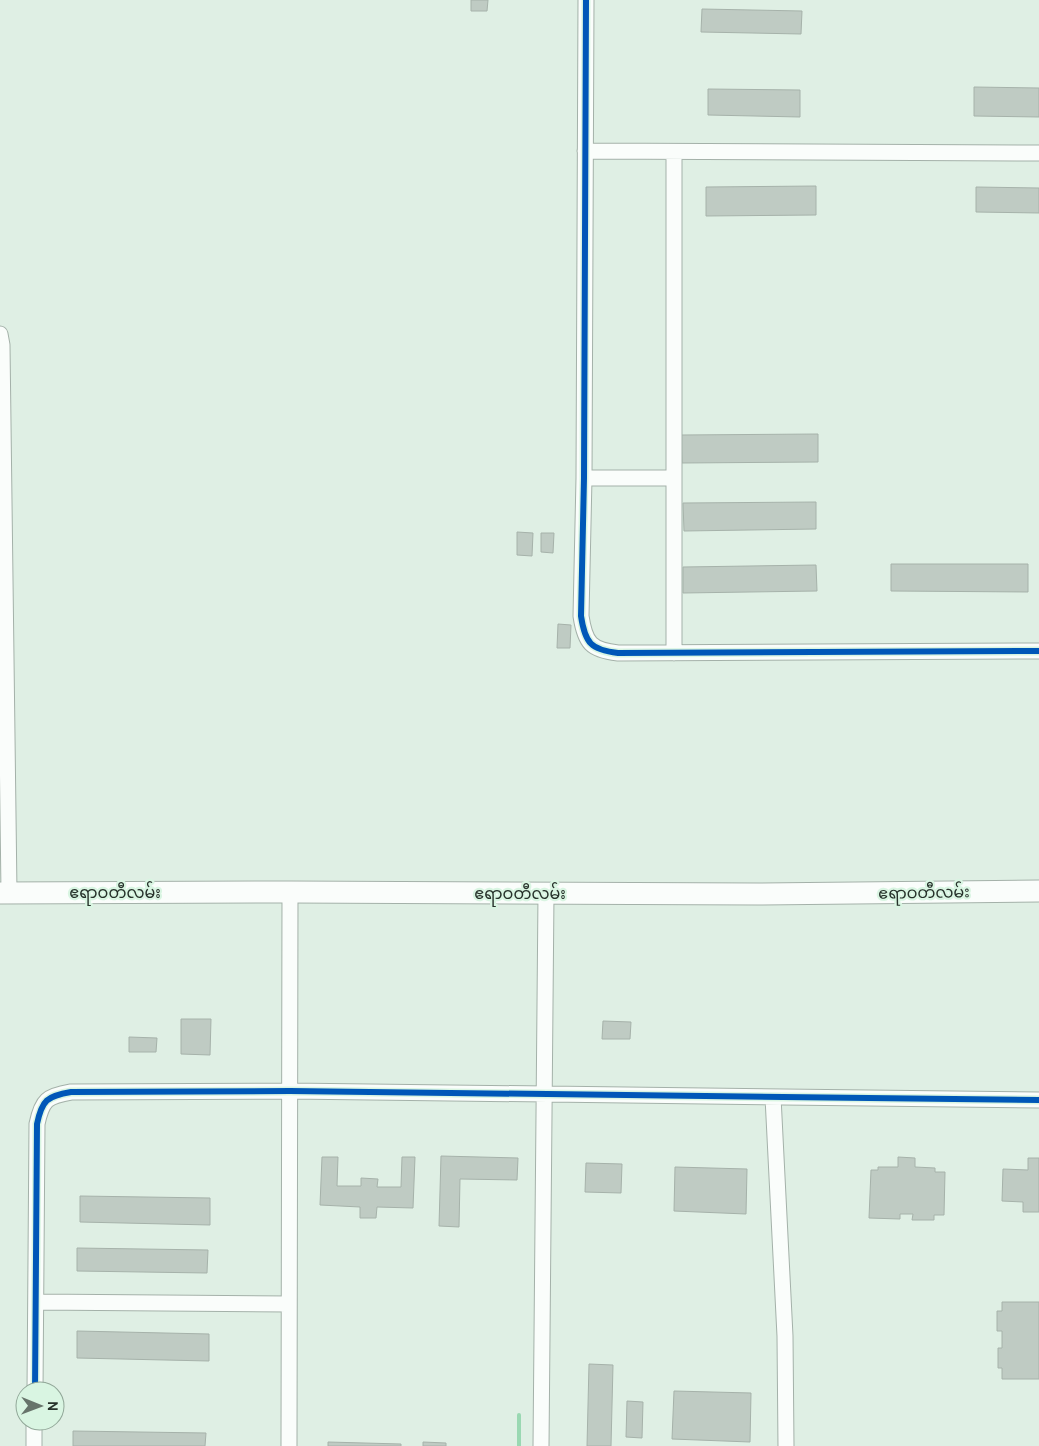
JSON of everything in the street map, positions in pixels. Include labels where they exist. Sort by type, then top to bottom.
[{"type":"street","points":[[586,0],[584,478],[581,616],[584,634],[593,647],[603,652],[618,653],[1039,651]]},
{"type":"street","points":[[585,152],[1039,152]]},
{"type":"street","points":[[674,152],[674,653]]},
{"type":"street","points":[[0,334],[2,345],[4,893]]},
{"type":"street","points":[[584,478],[674,478]]},
{"type":"street","name":"ဧရာဝတီလမ်း","points":[[4,893],[759,894],[1039,891]]},
{"type":"street","points":[[289,1446],[290,892]]},
{"type":"street","points":[[541,1446],[546,894]]},
{"type":"street","points":[[35,1381],[37,1124],[40,1110],[46,1100],[54,1095],[71,1092],[290,1091],[1039,1100]]},
{"type":"street","points":[[773,1097],[785,1336],[786,1446]]},
{"type":"street","points":[[36,1302],[289,1304]]},
{"type":"street","points":[[34,1431],[34,1446]]},
{"type":"building","points":[[471,0],[488,0],[487,11],[471,11]]},
{"type":"building","points":[[702,9],[802,11],[801,34],[701,32]]},
{"type":"building","points":[[974,87],[1039,88],[1039,117],[974,116]]},
{"type":"building","points":[[708,89],[800,90],[800,117],[708,115]]},
{"type":"building","points":[[816,186],[816,215],[706,216],[706,187]]},
{"type":"building","points":[[976,187],[1039,188],[1039,213],[976,212]]},
{"type":"building","points":[[818,434],[818,462],[682,463],[681,435]]},
{"type":"building","points":[[816,502],[816,529],[684,531],[683,503]]},
{"type":"building","points":[[517,532],[533,533],[532,556],[517,555]]},
{"type":"building","points":[[541,533],[554,533],[553,553],[541,552]]},
{"type":"building","points":[[891,564],[1028,564],[1028,592],[891,591]]},
{"type":"building","points":[[816,565],[817,591],[683,593],[683,567]]},
{"type":"building","points":[[558,624],[571,625],[570,648],[557,648]]},
{"type":"building","points":[[181,1019],[211,1019],[210,1055],[181,1054]]},
{"type":"building","points":[[603,1021],[631,1022],[630,1039],[602,1039]]},
{"type":"building","points":[[129,1037],[157,1038],[156,1052],[129,1052]]},
{"type":"building","points":[[441,1156],[518,1158],[517,1180],[460,1179],[459,1227],[439,1226]]},
{"type":"building","points":[[322,1157],[338,1157],[337,1186],[361,1186],[361,1178],[378,1179],[377,1187],[401,1187],[402,1157],[415,1157],[413,1208],[377,1207],[376,1218],[360,1218],[360,1207],[320,1205]]},
{"type":"building","points":[[898,1157],[915,1158],[915,1167],[935,1168],[935,1172],[945,1172],[944,1215],[934,1215],[934,1220],[912,1220],[913,1214],[900,1214],[900,1219],[869,1218],[871,1170],[878,1170],[878,1167],[898,1167]]},
{"type":"building","points":[[1028,1158],[1039,1158],[1039,1212],[1023,1212],[1023,1202],[1002,1201],[1003,1169],[1028,1170]]},
{"type":"building","points":[[586,1163],[622,1164],[621,1193],[585,1192]]},
{"type":"building","points":[[675,1167],[747,1169],[746,1214],[674,1211]]},
{"type":"building","points":[[80,1196],[210,1198],[210,1225],[80,1222]]},
{"type":"building","points":[[77,1248],[208,1250],[207,1273],[77,1271]]},
{"type":"building","points":[[1002,1302],[1039,1302],[1039,1379],[1002,1379],[1002,1368],[998,1368],[998,1348],[1002,1348],[1002,1331],[997,1331],[997,1311],[1002,1311]]},
{"type":"building","points":[[77,1331],[209,1334],[209,1361],[77,1358]]},
{"type":"building","points":[[589,1364],[613,1365],[611,1446],[587,1446]]},
{"type":"building","points":[[674,1391],[751,1393],[750,1442],[672,1439]]},
{"type":"building","points":[[627,1401],[643,1402],[642,1438],[626,1437]]},
{"type":"building","points":[[73,1431],[206,1433],[205,1446],[73,1446]]},
{"type":"building","points":[[328,1442],[401,1444],[401,1446],[328,1446]]},
{"type":"building","points":[[423,1442],[446,1443],[446,1446],[423,1446]]},
{"type":"waterway","points":[[519,1415],[519,1446]]},
{"type":"cycle path","points":[[586,0],[584,478],[581,616],[587,639],[601,650],[618,653],[1039,651]]},
{"type":"cycle path","points":[[35,1381],[37,1124],[44,1104],[56,1095],[71,1092],[290,1091],[1039,1100]]}]
